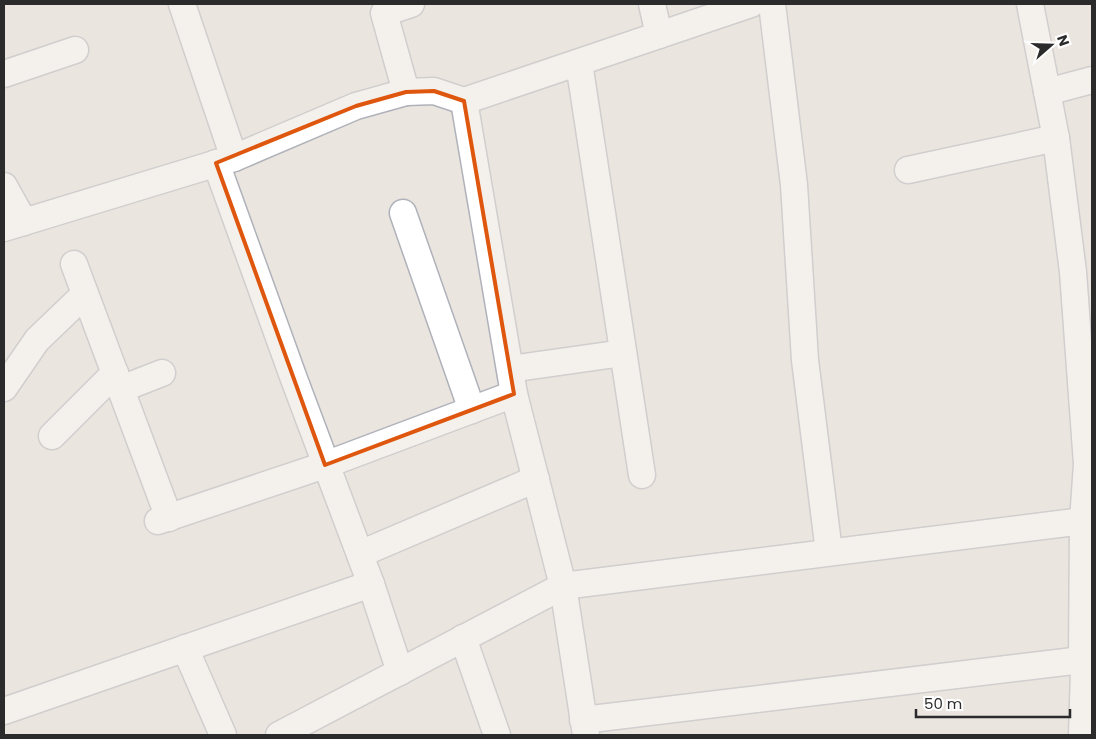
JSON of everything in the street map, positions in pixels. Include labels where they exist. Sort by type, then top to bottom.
[{"type":"street","points":[[182,4],[225,161],[325,465],[371,584],[400,672]]},
{"type":"street","points":[[406,92],[384,14],[411,4]]},
{"type":"street","points":[[652,4],[658,35]]},
{"type":"street","points":[[4,186],[14,225],[225,161],[356,106],[406,92],[434,91],[464,102],[751,4]]},
{"type":"street","points":[[772,4],[794,185],[804,352],[829,552]]},
{"type":"street","points":[[1030,4],[1083,272],[1090,463],[1083,521],[1086,666],[1082,735]]},
{"type":"street","points":[[4,74],[75,50]]},
{"type":"street","points":[[579,63],[642,475]]},
{"type":"street","points":[[1047,92],[1092,80]]},
{"type":"street","points":[[464,102],[514,394],[563,586],[584,728],[1086,666]]},
{"type":"street","points":[[908,170],[1056,138]]},
{"type":"street","points":[[403,213],[472,410]]},
{"type":"street","points":[[74,264],[118,381],[164,519],[325,465],[514,394]]},
{"type":"street","points":[[4,388],[37,340],[85,294]]},
{"type":"street","points":[[510,369],[623,353]]},
{"type":"street","points":[[52,436],[118,381],[162,373]]},
{"type":"street","points":[[360,554],[536,479]]},
{"type":"street","points":[[279,735],[563,586],[1083,521]]},
{"type":"street","points":[[4,711],[371,584]]},
{"type":"street","points":[[463,638],[496,735]]},
{"type":"street","points":[[185,648],[223,735]]},
{"type":"highlighted area","points":[[434,91],[464,101],[514,394],[325,465],[216,163],[356,106],[406,92]]}]
